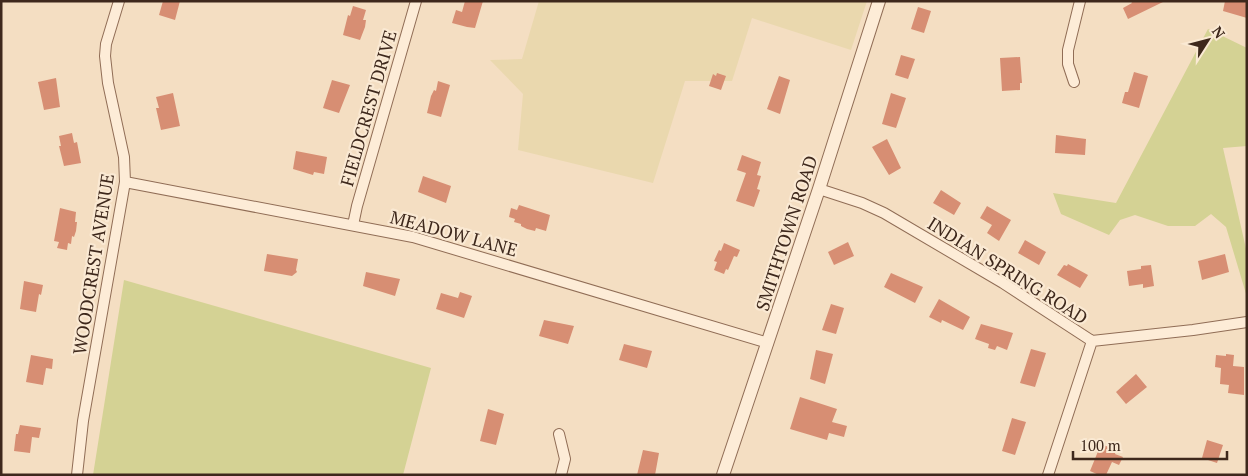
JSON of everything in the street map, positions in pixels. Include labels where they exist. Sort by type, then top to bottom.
[{"type":"street","name":"WOODCREST AVENUE","points":[[77,475],[83,421],[125,182],[124,157],[105,62],[106,44],[119,1]]},
{"type":"street","name":"FIELDCREST DRIVE","points":[[353,225],[416,1]]},
{"type":"street","name":"SMITHTOWN ROAD","points":[[723,475],[819,189],[879,1]]},
{"type":"street","points":[[1074,82],[1068,64],[1068,50],[1080,1]]},
{"type":"street","name":"MEADOW LANE","points":[[125,182],[400,234],[768,343]]},
{"type":"street","name":"INDIAN SPRING ROAD","points":[[819,189],[862,203],[884,213],[1003,283],[1092,341],[1247,322]]},
{"type":"street","points":[[1048,475],[1092,341]]},
{"type":"street","points":[[559,434],[565,459],[560,475]]},
{"type":"shaded area","points":[[539,1],[867,1],[851,50],[752,18],[732,81],[685,81],[653,183],[518,150],[523,94],[490,60],[522,59]]},
{"type":"shaded area","points":[[1208,29],[1247,48],[1247,146],[1223,148],[1247,253],[1247,297],[1226,227],[1211,214],[1195,226],[1168,226],[1135,215],[1120,220],[1109,235],[1061,214],[1053,193],[1116,203]]},
{"type":"shaded area","points":[[124,280],[431,368],[403,475],[93,475]]},
{"type":"building","points":[[163,1],[180,1],[175,20],[159,15]]},
{"type":"building","points":[[465,1],[483,1],[475,28],[452,23],[456,10],[462,12]]},
{"type":"building","points":[[1131,1],[1165,1],[1128,19],[1123,8],[1132,3]]},
{"type":"building","points":[[1225,1],[1247,1],[1247,18],[1223,11]]},
{"type":"building","points":[[353,6],[366,10],[363,20],[366,20],[365,27],[360,40],[343,35],[348,15],[350,16]]},
{"type":"building","points":[[918,7],[931,11],[924,33],[911,29]]},
{"type":"building","points":[[901,55],[915,59],[908,79],[895,75]]},
{"type":"building","points":[[1020,57],[1022,83],[1020,83],[1020,90],[1002,91],[1000,58]]},
{"type":"building","points":[[1134,72],[1148,76],[1139,108],[1122,103],[1125,92],[1128,92]]},
{"type":"building","points":[[717,73],[726,76],[721,90],[709,86],[713,74],[716,76]]},
{"type":"building","points":[[779,76],[790,80],[780,114],[767,109]]},
{"type":"building","points":[[56,78],[60,107],[44,110],[38,82]]},
{"type":"building","points":[[332,80],[350,85],[339,113],[323,108]]},
{"type":"building","points":[[438,81],[450,85],[441,117],[427,113],[431,96],[434,90],[436,91]]},
{"type":"building","points":[[173,93],[180,126],[161,130],[156,108],[159,108],[156,97]]},
{"type":"building","points":[[891,93],[906,98],[896,128],[882,124]]},
{"type":"building","points":[[72,133],[74,143],[77,142],[81,163],[64,166],[59,146],[61,146],[59,136]]},
{"type":"building","points":[[1056,135],[1086,139],[1085,155],[1055,153]]},
{"type":"building","points":[[887,139],[901,168],[889,175],[872,147]]},
{"type":"building","points":[[296,151],[327,157],[324,174],[314,172],[313,175],[293,169]]},
{"type":"building","points":[[742,155],[761,162],[757,175],[761,176],[757,189],[760,190],[754,207],[736,201],[746,173],[737,170]]},
{"type":"building","points":[[423,176],[451,186],[446,203],[418,192]]},
{"type":"building","points":[[941,190],[961,203],[954,215],[933,203]]},
{"type":"building","points":[[519,205],[550,215],[546,231],[536,228],[535,231],[527,229],[521,226],[521,224],[514,222],[515,219],[509,217],[511,208],[517,210]]},
{"type":"building","points":[[987,206],[1011,220],[999,241],[987,233],[992,225],[980,218]]},
{"type":"building","points":[[60,208],[76,212],[76,231],[74,237],[72,236],[71,244],[68,243],[67,250],[57,248],[59,242],[54,241]]},
{"type":"building","points":[[1025,240],[1046,252],[1039,265],[1018,253]]},
{"type":"building","points":[[848,242],[854,256],[834,265],[828,252]]},
{"type":"building","points":[[724,243],[740,250],[737,257],[734,256],[728,270],[726,269],[724,274],[714,270],[717,262],[714,261]]},
{"type":"building","points":[[267,254],[298,259],[297,272],[292,276],[264,271]]},
{"type":"building","points":[[1225,254],[1229,272],[1202,280],[1198,261]]},
{"type":"building","points":[[1068,264],[1088,275],[1080,288],[1057,275],[1064,265],[1067,266]]},
{"type":"building","points":[[1151,265],[1154,286],[1143,288],[1143,284],[1129,286],[1127,271]]},
{"type":"building","points":[[366,272],[400,279],[395,296],[363,286]]},
{"type":"building","points":[[891,273],[923,287],[915,303],[884,287]]},
{"type":"building","points":[[24,281],[43,285],[41,295],[39,294],[36,312],[20,309]]},
{"type":"building","points":[[460,292],[472,296],[464,318],[436,309],[441,293],[458,298]]},
{"type":"building","points":[[939,299],[970,317],[963,330],[942,320],[941,323],[929,317]]},
{"type":"building","points":[[831,304],[844,308],[836,334],[822,330]]},
{"type":"building","points":[[544,320],[574,326],[568,344],[539,336]]},
{"type":"building","points":[[981,324],[1013,333],[1007,350],[997,346],[995,350],[988,348],[989,344],[975,339]]},
{"type":"building","points":[[624,344],[652,351],[647,368],[619,360]]},
{"type":"building","points":[[1031,349],[1046,353],[1035,387],[1020,383]]},
{"type":"building","points":[[816,350],[833,354],[825,384],[810,379]]},
{"type":"building","points":[[1226,354],[1234,355],[1233,366],[1244,367],[1244,395],[1228,393],[1229,385],[1220,384],[1221,368],[1215,367],[1216,355],[1226,356]]},
{"type":"building","points":[[31,355],[53,359],[52,369],[46,368],[43,385],[26,382]]},
{"type":"building","points":[[1136,374],[1147,387],[1126,404],[1116,392]]},
{"type":"building","points":[[800,397],[837,409],[832,422],[847,426],[844,437],[829,433],[827,440],[790,429]]},
{"type":"building","points":[[488,409],[504,414],[496,445],[480,441]]},
{"type":"building","points":[[1012,418],[1026,422],[1015,455],[1002,451]]},
{"type":"building","points":[[20,425],[41,428],[39,438],[32,437],[30,453],[14,451],[16,434],[18,434]]},
{"type":"building","points":[[1207,440],[1223,445],[1217,463],[1202,458]]},
{"type":"building","points":[[1101,444],[1116,450],[1115,454],[1123,457],[1119,465],[1112,462],[1106,475],[1099,475],[1090,471]]},
{"type":"building","points":[[643,450],[659,453],[655,475],[637,475]]}]
